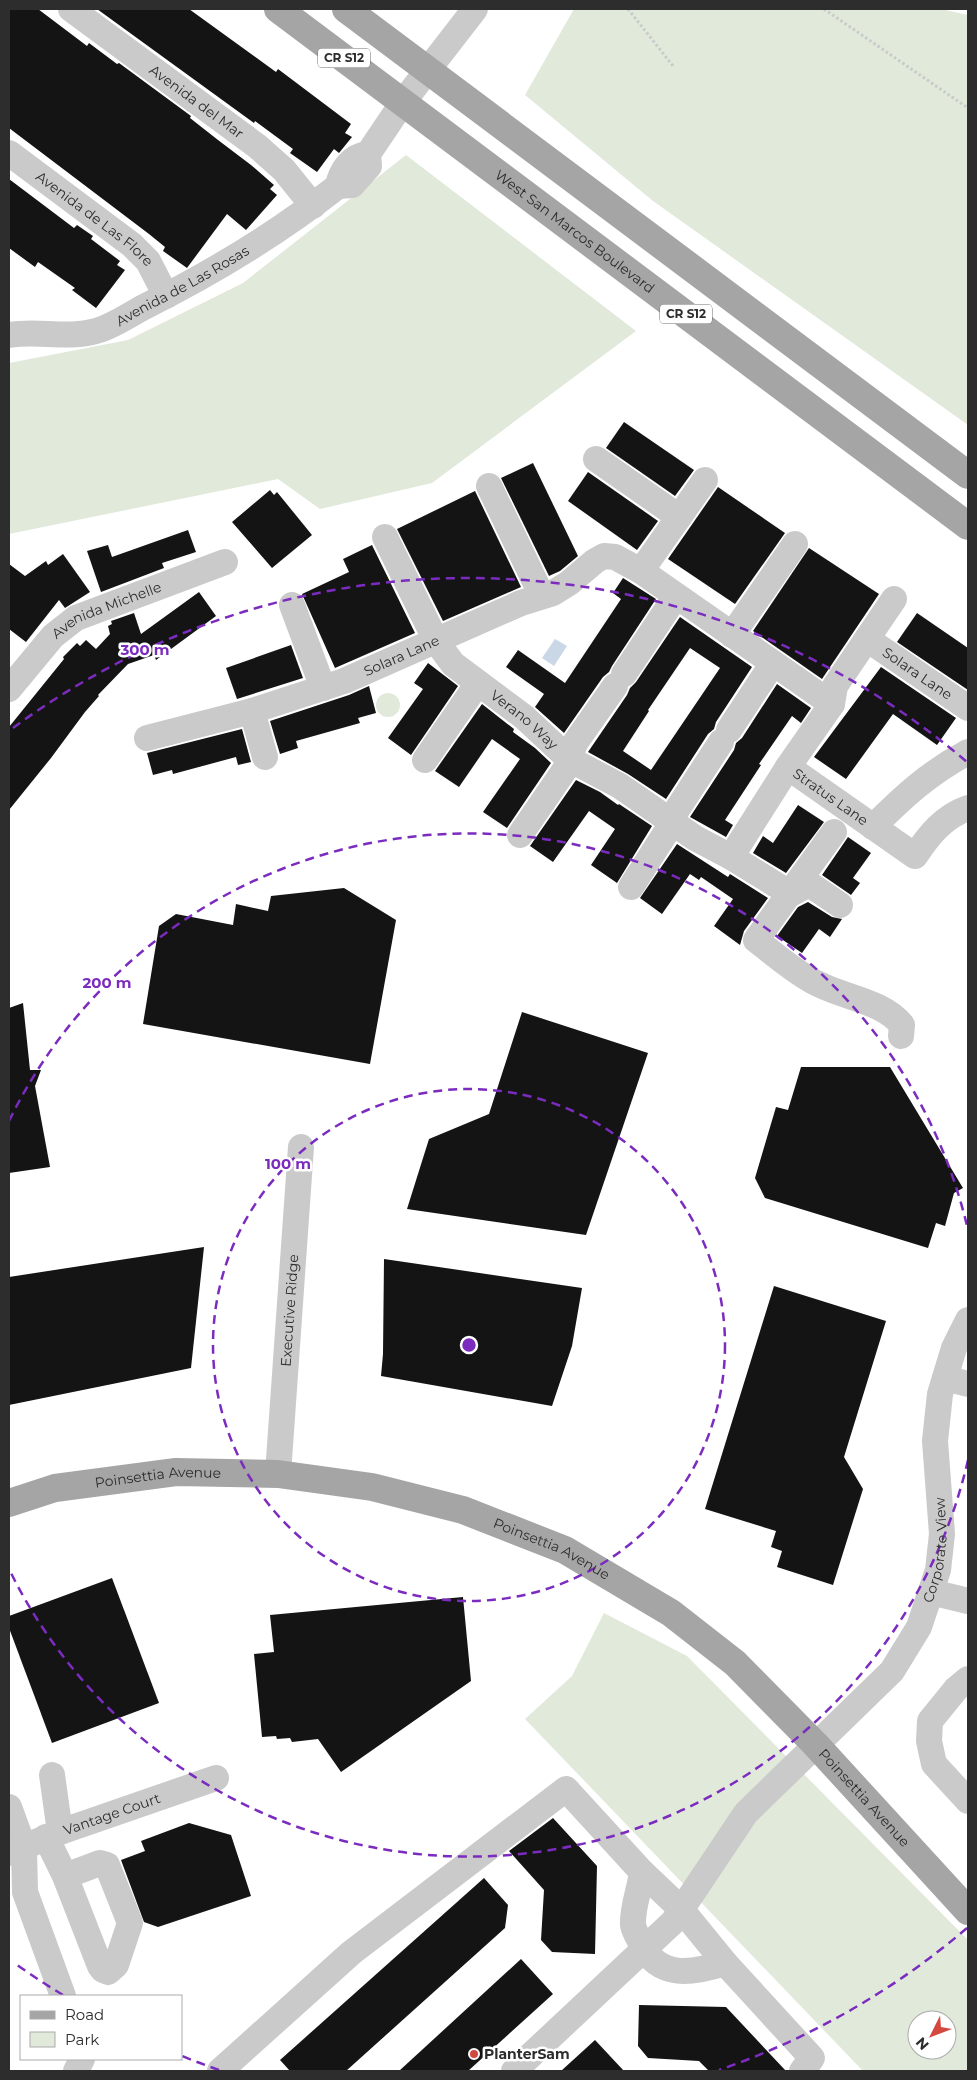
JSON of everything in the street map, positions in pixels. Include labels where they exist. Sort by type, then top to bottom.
[{"type":"main road","name":"West San Marcos Boulevard","points":[[278,9],[968,526]]},
{"type":"main road","name":"CR S12","points":[[346,9],[968,475]]},
{"type":"main road","name":"Poinsettia Avenue","points":[[9,1503],[55,1488],[176,1472],[278,1474],[372,1487],[455,1508],[565,1550],[670,1613],[734,1663],[815,1744],[968,1911]]},
{"type":"street","name":"Avenida del Mar","points":[[70,9],[257,146],[284,170],[313,206]]},
{"type":"street","name":"Avenida de Las Rosas","points":[[9,335],[64,335],[96,331],[166,296],[228,261],[313,206],[338,186],[340,174],[358,155],[368,154],[403,102],[475,9]]},
{"type":"street","name":"Avenida de Las Flore","points":[[9,153],[132,245],[148,261],[166,296]]},
{"type":"street","points":[[596,459],[679,517]]},
{"type":"street","points":[[641,571],[705,480]]},
{"type":"street","points":[[489,486],[542,596]]},
{"type":"street","name":"Verano Way","points":[[386,537],[436,641],[453,664],[524,717],[569,759],[620,786],[669,822],[791,894]]},
{"type":"street","points":[[732,635],[795,544]]},
{"type":"street","name":"Solara Lane","points":[[147,738],[252,711],[344,681],[521,603],[553,593],[604,556],[615,557],[641,571],[832,704]]},
{"type":"street","name":"Avenida Michelle","points":[[9,689],[17,662],[76,618],[225,562]]},
{"type":"street","name":"Verano Way","points":[[520,835],[566,768],[575,743],[676,596]]},
{"type":"street","points":[[731,857],[788,767],[832,704],[835,686],[894,600]]},
{"type":"street","points":[[292,605],[323,688]]},
{"type":"street","name":"Solara Lane","points":[[867,639],[968,708]]},
{"type":"street","points":[[630,887],[667,831],[669,822],[773,663]]},
{"type":"street","name":"Verano Way","points":[[424,760],[478,683]]},
{"type":"street","points":[[252,711],[265,757]]},
{"type":"street","points":[[874,828],[908,792],[942,766],[968,752]]},
{"type":"street","name":"Stratus Lane","points":[[788,767],[915,856],[940,823],[968,808]]},
{"type":"street","points":[[834,832],[756,940],[809,979],[832,991],[881,1008],[896,1018],[902,1025],[901,1036]]},
{"type":"street","points":[[791,894],[809,884],[840,905]]},
{"type":"street","name":"Executive Ridge","points":[[278,1474],[301,1147]]},
{"type":"street","name":"Corporate View","points":[[514,2071],[673,1922],[746,1813],[892,1671],[919,1627],[938,1570],[942,1534],[935,1441],[940,1394],[957,1381],[954,1348],[968,1320]]},
{"type":"street","points":[[930,1592],[968,1601]]},
{"type":"street","points":[[968,1678],[956,1689],[930,1721],[928,1741],[934,1764],[968,1801]]},
{"type":"street","points":[[52,1775],[25,1892],[63,1995]]},
{"type":"street","name":"Vantage Court","points":[[35,1842],[216,1778]]},
{"type":"street","points":[[220,2071],[351,1953],[566,1789],[642,1872],[681,1909],[725,1963],[812,2058],[802,2071]]},
{"type":"street","points":[[9,1807],[35,1842],[65,1876]]},
{"type":"street","points":[[642,1872],[633,1927],[644,1949],[660,1964],[672,1970],[687,1972],[725,1963]]},
{"type":"path","points":[[628,9],[673,66]]},
{"type":"path","points":[[824,9],[968,108]]},
{"type":"green space","points":[[574,9],[941,9],[968,15],[968,425],[653,201],[525,95]]},
{"type":"green space","points":[[406,155],[636,331],[432,483],[320,509],[278,479],[9,534],[9,363],[128,340],[243,283]]},
{"type":"green space","points":[[388,693],[397,696],[400,705],[397,714],[388,717],[379,714],[376,705],[379,696]]},
{"type":"green space","points":[[604,1613],[687,1656],[968,1940],[968,2071],[863,2071],[525,1719],[572,1676]]},
{"type":"water","points":[[555,639],[567,646],[554,666],[542,658]]},
{"type":"building","points":[[9,9],[38,9],[87,46],[89,43],[117,64],[119,63],[191,116],[190,118],[251,165],[274,185],[270,189],[277,195],[246,230],[227,214],[187,268],[163,251],[165,247],[149,234],[9,128]]},
{"type":"building","points":[[97,9],[189,9],[276,72],[278,69],[351,124],[345,133],[352,137],[339,153],[334,149],[317,172],[290,153],[293,149],[255,121],[254,123]]},
{"type":"building","points":[[9,179],[74,228],[77,225],[93,236],[91,239],[120,261],[117,265],[125,270],[96,308],[72,290],[75,288],[38,262],[35,267],[9,248]]},
{"type":"building","points":[[624,422],[694,470],[675,496],[606,448]]},
{"type":"building","points":[[533,463],[578,556],[560,571],[549,576],[501,478]]},
{"type":"building","points":[[588,472],[658,521],[637,550],[568,501]]},
{"type":"building","points":[[718,487],[785,533],[735,604],[668,559]]},
{"type":"building","points":[[270,490],[274,495],[277,492],[312,535],[272,568],[232,522]]},
{"type":"building","points":[[475,491],[521,587],[443,621],[397,529]]},
{"type":"building","points":[[188,530],[196,552],[162,563],[164,568],[101,592],[87,551],[108,545],[112,557]]},
{"type":"building","points":[[372,545],[415,633],[335,668],[302,594],[349,572],[343,559]]},
{"type":"building","points":[[809,548],[879,594],[822,679],[753,631]]},
{"type":"building","points":[[63,554],[90,592],[65,608],[59,600],[26,642],[9,629],[9,564],[25,576],[46,561],[48,565]]},
{"type":"building","points":[[623,578],[656,599],[609,672],[603,677],[564,733],[535,707],[544,694],[506,667],[518,650],[565,683],[621,599],[613,593]]},
{"type":"building","points":[[199,592],[216,616],[156,660],[154,655],[128,664],[98,695],[9,810],[9,727],[64,659],[63,657],[77,643],[80,646],[86,640],[96,649],[110,634],[108,626],[112,624],[111,621],[134,613],[141,634]]},
{"type":"building","points":[[917,613],[968,648],[968,690],[897,642]]},
{"type":"building","points":[[680,617],[752,667],[716,722],[714,729],[708,734],[666,799],[628,774],[588,752],[630,688]],"holes":[[[690,648],[720,668],[651,770],[623,751]]]},
{"type":"building","points":[[291,645],[303,678],[237,699],[226,668]]},
{"type":"building","points":[[428,663],[458,686],[411,755],[388,738],[423,689],[414,683]]},
{"type":"building","points":[[881,667],[956,718],[937,745],[893,714],[846,779],[814,757]]},
{"type":"building","points":[[777,684],[811,708],[801,723],[792,716],[759,764],[761,765],[725,820],[733,825],[726,837],[690,817],[734,750],[736,743],[742,738]]},
{"type":"building","points":[[369,686],[376,713],[358,718],[360,723],[296,741],[298,748],[280,754],[270,721],[349,695]]},
{"type":"building","points":[[482,704],[514,729],[513,732],[535,748],[551,763],[507,828],[483,812],[520,759],[492,739],[459,787],[435,771]]},
{"type":"building","points":[[242,729],[251,762],[238,765],[236,757],[173,774],[172,770],[153,775],[147,753]]},
{"type":"building","points":[[576,780],[600,792],[652,826],[617,883],[591,865],[615,829],[589,811],[553,862],[530,846]]},
{"type":"building","points":[[798,805],[824,822],[786,873],[753,853],[763,836],[773,843]]},
{"type":"building","points":[[848,837],[871,853],[853,878],[860,883],[851,895],[822,875]]},
{"type":"building","points":[[677,844],[728,877],[730,874],[768,898],[744,931],[740,945],[714,926],[733,899],[701,877],[699,880],[690,874],[662,914],[640,898]]},
{"type":"building","points":[[344,888],[396,920],[370,1064],[143,1024],[159,926],[176,914],[233,925],[236,904],[268,911],[271,896]]},
{"type":"building","points":[[808,902],[832,917],[842,919],[830,937],[819,929],[802,953],[777,936],[798,907]]},
{"type":"building","points":[[23,1003],[30,1070],[41,1070],[35,1086],[50,1167],[9,1173],[9,1008]]},
{"type":"building","points":[[522,1012],[648,1053],[586,1235],[407,1209],[429,1139],[489,1114]]},
{"type":"building","points":[[801,1067],[890,1067],[963,1188],[954,1193],[945,1226],[936,1223],[928,1248],[765,1198],[755,1178],[776,1107],[788,1110]]},
{"type":"building","points":[[204,1247],[191,1368],[9,1405],[9,1277]]},
{"type":"building","points":[[384,1259],[582,1288],[572,1346],[552,1406],[381,1376]]},
{"type":"building","points":[[774,1286],[886,1321],[844,1457],[863,1489],[833,1585],[777,1567],[782,1551],[771,1547],[776,1531],[705,1509]]},
{"type":"building","points":[[112,1578],[159,1703],[52,1743],[9,1628],[9,1616]]},
{"type":"building","points":[[463,1597],[471,1681],[341,1772],[318,1739],[292,1742],[290,1738],[262,1737],[254,1654],[274,1652],[270,1615]]},
{"type":"building","points":[[553,1818],[597,1866],[595,1954],[552,1952],[541,1940],[544,1890],[509,1851]]},
{"type":"building","points":[[189,1823],[231,1835],[251,1896],[158,1927],[144,1922],[121,1860],[145,1851],[141,1841]]},
{"type":"building","points":[[484,1878],[508,1905],[505,1928],[346,2071],[290,2071],[280,2060]]},
{"type":"building","points":[[521,1959],[553,1994],[468,2071],[399,2071]]},
{"type":"building","points":[[639,2005],[726,2007],[786,2071],[709,2071],[699,2061],[648,2058],[638,2046]]},
{"type":"building","points":[[595,2040],[624,2071],[561,2071]]},
{"type":"place","name":"PlanterSam","points":[[474,2054]]}]
